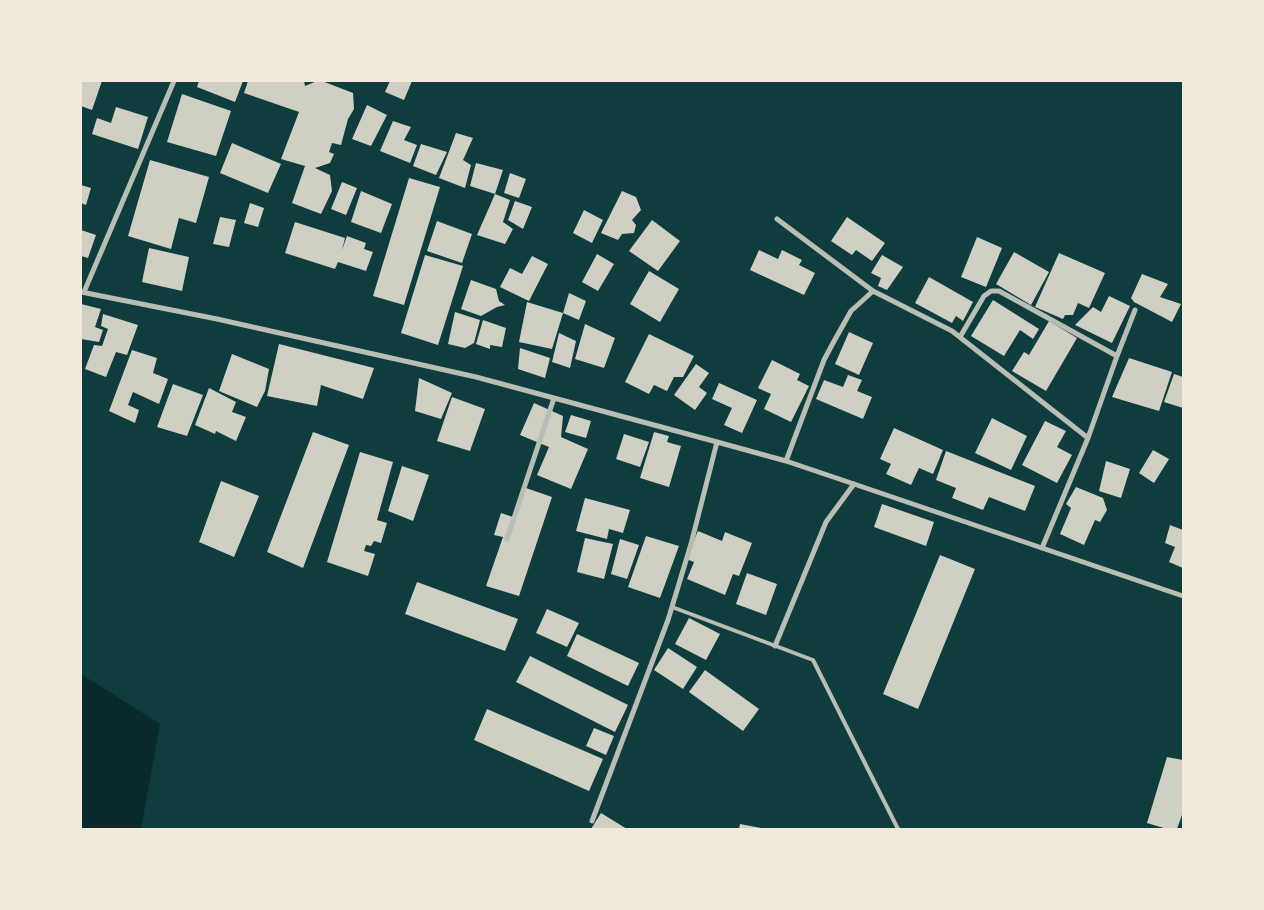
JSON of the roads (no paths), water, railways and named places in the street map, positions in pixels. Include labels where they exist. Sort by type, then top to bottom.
[{"type":"street","points":[[174,81],[82,292],[217,319],[476,377],[786,461],[1183,596]]},
{"type":"street","points":[[777,219],[873,291],[952,331],[1088,438]]},
{"type":"street","points":[[786,461],[832,343],[851,311],[873,291]]},
{"type":"street","points":[[960,337],[984,296],[991,291],[999,291],[1117,356]]},
{"type":"street","points":[[1042,548],[1088,438],[1135,310]]},
{"type":"street","points":[[507,539],[554,398]]},
{"type":"street","points":[[592,821],[672,607],[717,442]]},
{"type":"street","points":[[775,646],[826,522],[854,484]]},
{"type":"lane","points":[[672,607],[813,660],[898,829]]},
{"type":"water","points":[[81,674],[160,724],[141,829],[81,829]]}]
